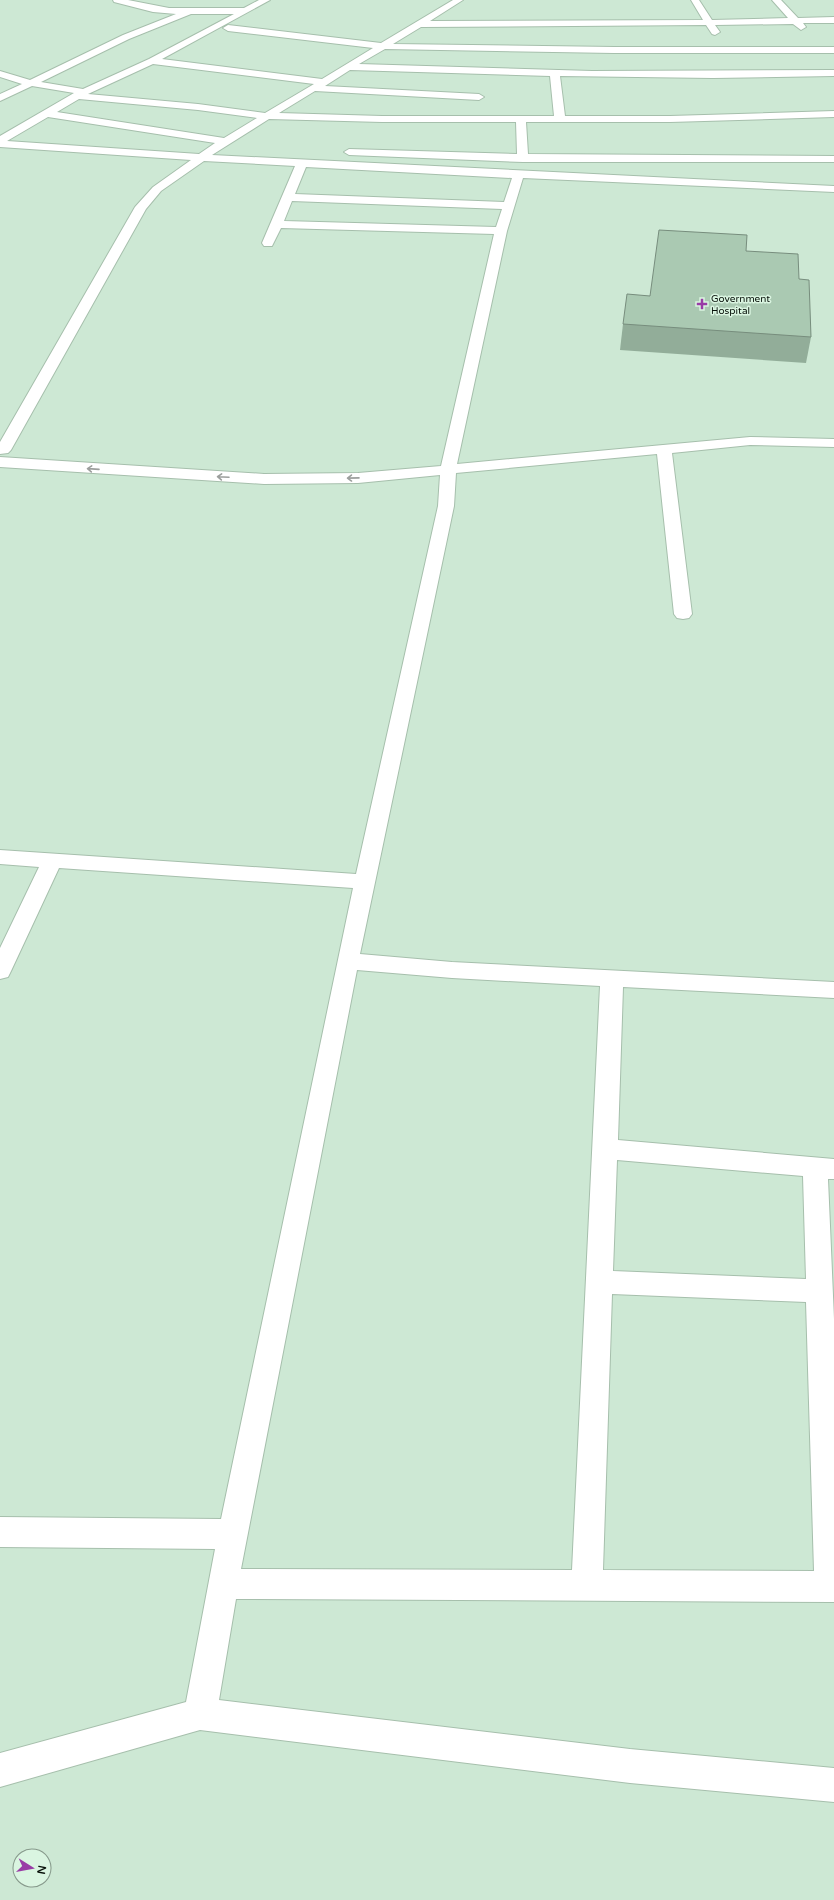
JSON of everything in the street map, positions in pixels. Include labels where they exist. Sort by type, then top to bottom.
[{"type":"street","points":[[117,0],[153,9],[188,12],[246,11]]},
{"type":"street","points":[[0,143],[81,94],[152,61],[266,0]]},
{"type":"street","points":[[459,0],[220,144],[157,189],[141,207],[110,259],[1,454],[167,474],[264,479],[358,478],[750,441],[834,443]]},
{"type":"street","points":[[695,0],[708,23],[729,50]]},
{"type":"street","points":[[776,0],[830,59]]},
{"type":"street","points":[[0,98],[126,37],[188,12]]},
{"type":"street","points":[[420,24],[494,25],[708,23],[834,20]]},
{"type":"street","points":[[228,28],[382,46],[614,50],[834,50]]},
{"type":"street","points":[[152,61],[319,85],[479,96]]},
{"type":"street","points":[[349,67],[555,74],[712,76],[834,73]]},
{"type":"street","points":[[0,74],[31,83],[81,94],[266,116],[382,119],[670,119],[834,114]]},
{"type":"street","points":[[555,74],[560,119]]},
{"type":"street","points":[[47,114],[239,148]]},
{"type":"street","points":[[200,1714],[223,1584],[348,961],[446,506],[448,470],[501,231],[520,167],[521,119]]},
{"type":"street","points":[[0,143],[199,159],[302,164],[520,167],[645,160],[834,159]]},
{"type":"street","points":[[337,152],[520,167],[834,189]]},
{"type":"street","points":[[268,242],[302,164]]},
{"type":"street","points":[[288,197],[509,206]]},
{"type":"street","points":[[276,224],[501,231]]},
{"type":"street","points":[[664,450],[683,614]]},
{"type":"street","points":[[0,857],[365,882]]},
{"type":"street","points":[[0,971],[52,861]]},
{"type":"street","points":[[348,961],[452,970],[834,990]]},
{"type":"street","points":[[587,1585],[612,978]]},
{"type":"street","points":[[223,1584],[832,1587],[819,1290],[824,1168],[606,1149]]},
{"type":"street","points":[[600,1282],[819,1290]]},
{"type":"street","points":[[0,1532],[233,1534]]},
{"type":"street","points":[[0,1770],[200,1714],[630,1766],[834,1785]]},
{"type":"building","points":[[659,230],[747,235],[746,251],[798,254],[799,279],[809,280],[811,337],[623,324],[627,294],[650,296]]},
{"type":"place","name":"Government Hospital","points":[[702,304]]}]
